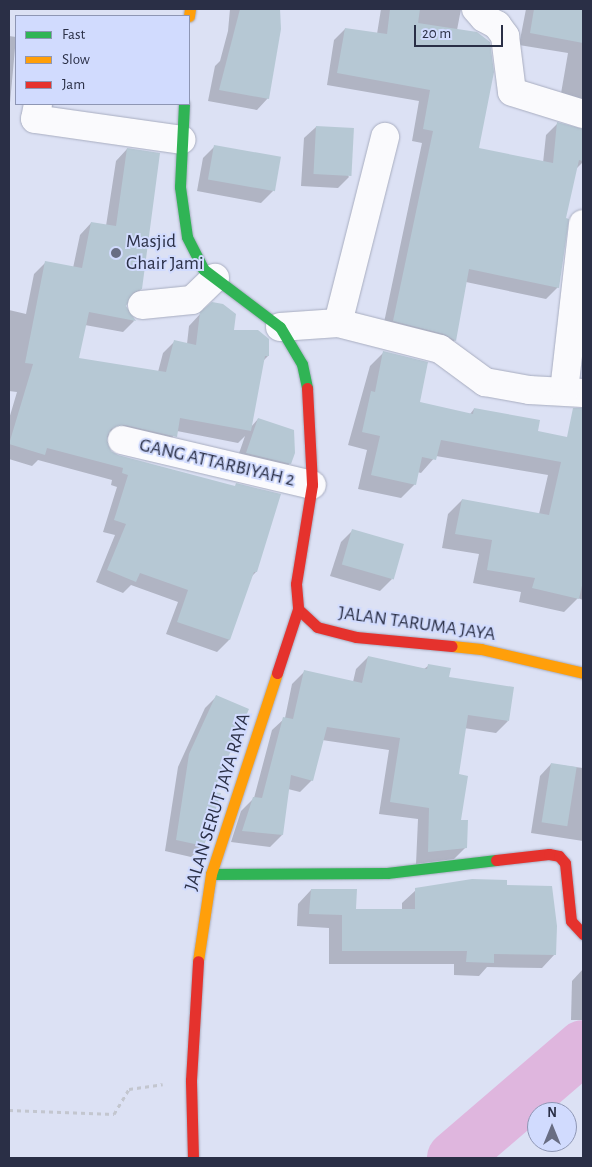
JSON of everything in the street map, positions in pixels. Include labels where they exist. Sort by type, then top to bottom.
[{"type":"street","points":[[476,9],[484,18],[498,25],[505,36],[512,92],[583,114]]},
{"type":"street","points":[[38,105],[35,119],[182,140]]},
{"type":"street","points":[[184,105],[180,187],[187,237],[203,269],[280,327],[302,364],[308,395],[312,485],[296,584],[298,609]]},
{"type":"street","points":[[338,323],[385,137]]},
{"type":"street","points":[[280,327],[338,323],[440,350],[485,382],[574,392],[583,224]]},
{"type":"street","points":[[142,305],[192,300],[215,278]]},
{"type":"street","name":"GANG ATTARBIYAH 2","points":[[122,440],[312,485]]},
{"type":"street","name":"JALAN TARUMA JAYA","points":[[298,609],[317,627],[356,637],[481,649],[583,673]]},
{"type":"street","name":"JALAN SERUT JAYA RAYA","points":[[193,1158],[191,1080],[194,977],[211,874],[298,609]]},
{"type":"street","points":[[211,874],[387,873],[549,854],[559,856],[566,863],[571,921],[583,934]]},
{"type":"path","points":[[9,1110],[114,1114],[129,1089],[191,1080]]},
{"type":"building","points":[[240,9],[280,9],[281,29],[269,99],[219,90]]},
{"type":"building","points":[[390,9],[420,9],[418,23],[477,32],[490,42],[494,72],[479,148],[553,163],[557,122],[583,129],[583,161],[579,160],[566,218],[569,219],[559,288],[469,269],[456,341],[444,334],[393,321],[433,131],[423,129],[430,90],[337,73],[345,28],[387,34]]},
{"type":"building","points":[[534,9],[583,9],[583,43],[530,33]]},
{"type":"building","points":[[316,126],[354,128],[351,176],[313,174]]},
{"type":"building","points":[[214,145],[281,157],[275,191],[208,179]]},
{"type":"building","points":[[127,148],[160,153],[142,289],[133,293],[126,306],[136,321],[89,312],[79,358],[166,372],[174,340],[196,345],[200,312],[212,302],[223,304],[236,314],[234,330],[258,330],[269,339],[269,356],[265,356],[251,431],[180,418],[177,437],[125,425],[111,429],[107,437],[111,451],[118,455],[235,486],[236,483],[281,494],[257,572],[254,572],[230,640],[177,622],[188,590],[140,573],[136,582],[107,570],[126,524],[114,520],[128,475],[122,473],[123,468],[47,448],[45,455],[9,444],[33,364],[25,363],[45,261],[82,268],[91,222],[116,226]]},
{"type":"building","points":[[383,351],[428,362],[420,402],[473,414],[474,408],[540,420],[538,431],[567,437],[573,408],[583,408],[583,581],[579,599],[532,588],[535,578],[487,570],[492,540],[455,534],[462,499],[549,515],[561,462],[441,440],[436,460],[422,457],[416,485],[371,475],[380,436],[362,432],[371,391],[375,392]]},
{"type":"building","points":[[258,418],[294,430],[295,453],[291,464],[246,453]]},
{"type":"building","points":[[352,529],[404,544],[394,579],[342,565]]},
{"type":"building","points":[[368,656],[427,669],[428,664],[451,668],[449,677],[514,687],[509,721],[468,715],[459,774],[468,776],[461,820],[468,820],[467,848],[428,852],[429,808],[390,802],[400,738],[327,727],[313,781],[291,775],[283,835],[242,831],[253,797],[262,798],[283,717],[293,719],[304,670],[362,683]]},
{"type":"building","points":[[216,695],[249,709],[213,792],[221,793],[204,846],[176,840],[189,754]]},
{"type":"building","points":[[551,763],[577,767],[567,826],[542,822]]},
{"type":"building","points":[[472,879],[507,880],[507,885],[552,886],[557,926],[556,955],[494,954],[494,963],[466,962],[467,951],[342,951],[342,915],[309,914],[311,889],[357,889],[356,909],[415,909],[415,888]]},
{"type":"waterway","points":[[454,1158],[583,1047]]},
{"type":"traffic: fast","points":[[184,105],[180,187],[187,237],[203,269],[280,327],[302,364],[307,388]]},
{"type":"traffic: fast","points":[[211,874],[387,873],[496,860]]},
{"type":"traffic: slow","points":[[189,15],[190,9]]},
{"type":"traffic: slow","points":[[452,646],[481,649],[583,673]]},
{"type":"traffic: slow","points":[[198,961],[211,874],[277,673]]},
{"type":"traffic: jam","points":[[307,388],[312,485],[296,584],[298,609],[317,627],[356,637],[452,646]]},
{"type":"traffic: jam","points":[[277,673],[298,609]]},
{"type":"traffic: jam","points":[[496,860],[549,854],[559,856],[565,863],[571,921],[583,934]]},
{"type":"traffic: jam","points":[[193,1158],[191,1080],[198,961]]},
{"type":"place","name":"Masjid Ghair Jami","points":[[116,253]]}]
